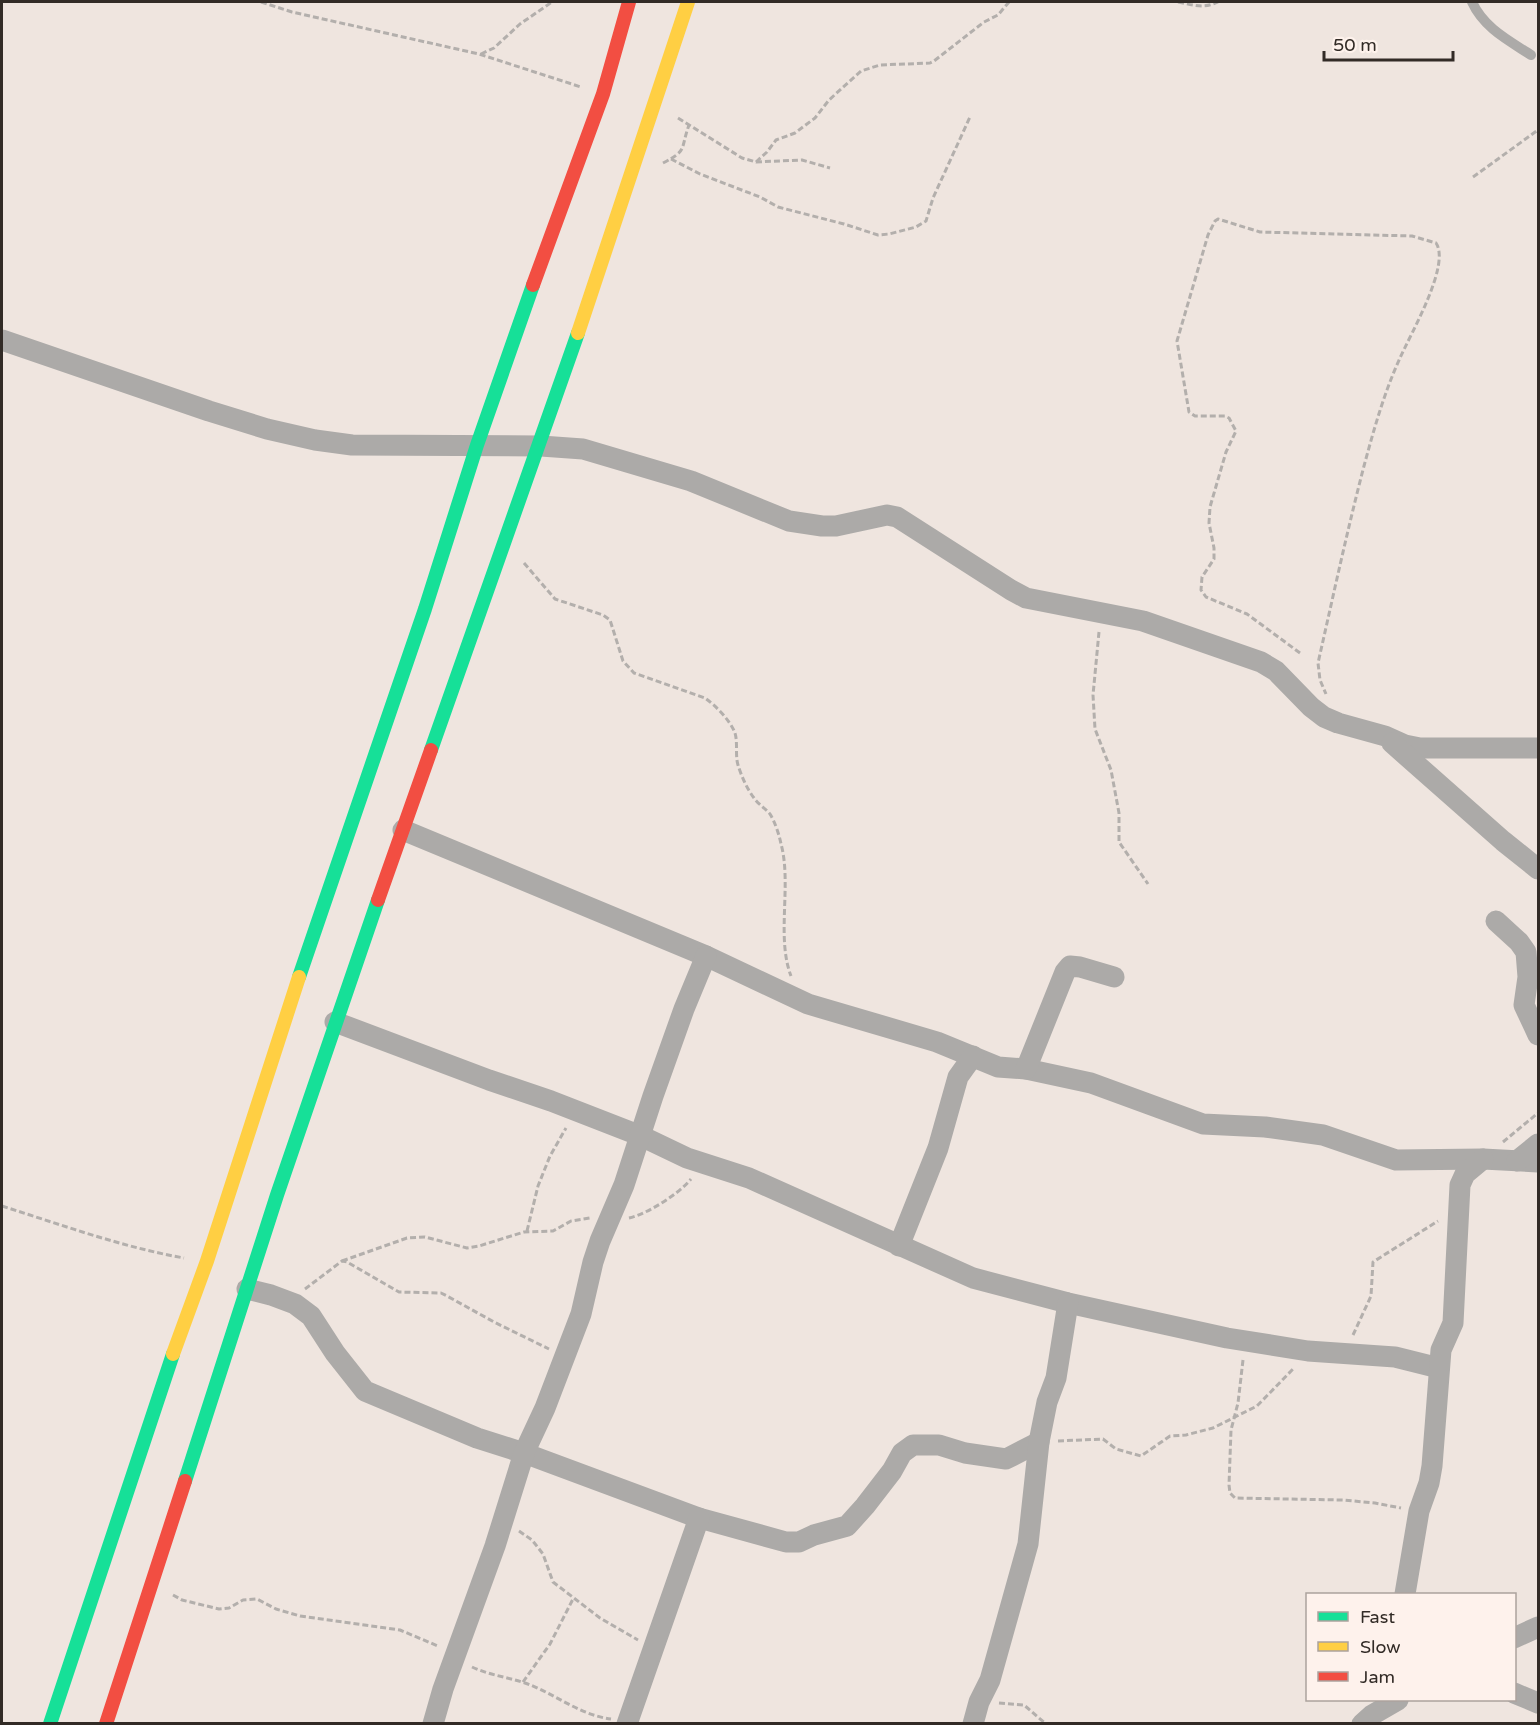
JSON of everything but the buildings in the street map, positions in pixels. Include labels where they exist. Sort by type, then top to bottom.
[{"type":"main road","points":[[50,1724],[179,1335],[207,1261],[313,935],[422,620],[477,445],[563,200],[603,94],[629,2]]},
{"type":"main road","points":[[106,1724],[335,1022],[541,446],[656,105],[688,2]]},
{"type":"street","points":[[2,340],[90,372],[267,429],[315,440],[352,444],[541,446],[597,452],[691,481],[789,521],[829,526],[887,515],[897,517],[1020,595],[1143,621],[1261,662],[1276,671],[1311,707],[1324,717],[1338,723],[1420,748],[1539,748]]},
{"type":"street","points":[[1385,736],[1503,841],[1539,869]]},
{"type":"street","points":[[403,830],[706,956],[808,1004],[916,1035],[998,1067],[1091,1083],[1203,1124],[1265,1127],[1323,1135],[1396,1161],[1483,1159],[1539,1162]]},
{"type":"street","points":[[1496,921],[1519,942],[1526,952],[1528,977],[1524,1005],[1539,1035]]},
{"type":"street","points":[[433,1724],[524,1453],[581,1314],[593,1262],[641,1136],[676,1031],[706,956]]},
{"type":"street","points":[[1026,1070],[1065,972],[1070,966],[1114,977]]},
{"type":"street","points":[[335,1022],[575,1110],[698,1162],[749,1178],[974,1278],[1068,1303],[1246,1341],[1308,1351],[1395,1357],[1439,1368]]},
{"type":"street","points":[[899,1246],[938,1148],[958,1077],[973,1056]]},
{"type":"street","points":[[1517,1161],[1539,1144]]},
{"type":"street","points":[[1405,1593],[1419,1511],[1429,1483],[1432,1466],[1441,1350],[1453,1323],[1460,1185],[1465,1174],[1483,1159]]},
{"type":"street","points":[[247,1288],[289,1302],[311,1316],[335,1353],[365,1391],[477,1438],[524,1453],[699,1518],[784,1542],[799,1542],[814,1535],[847,1526],[892,1471],[902,1453],[913,1445],[939,1445],[965,1453],[1006,1459],[1039,1442]]},
{"type":"street","points":[[973,1724],[979,1702],[990,1680],[1028,1544],[1039,1442],[1047,1402],[1056,1378],[1068,1303]]},
{"type":"street","points":[[630,1715],[699,1518]]},
{"type":"street","points":[[1516,1638],[1539,1627]]},
{"type":"street","points":[[1516,1693],[1539,1703]]},
{"type":"street","points":[[1371,1715],[1396,1701]]},
{"type":"lane","points":[[1472,2],[1480,18],[1496,32],[1532,55]]},
{"type":"path","points":[[261,2],[292,12],[479,54],[603,94]]},
{"type":"path","points":[[479,54],[494,48],[511,31],[552,2]]},
{"type":"path","points":[[756,162],[776,140],[795,133],[816,118],[830,100],[861,70],[880,65],[930,63],[984,22],[998,15],[1008,2]]},
{"type":"path","points":[[1178,2],[1209,7],[1218,2]]},
{"type":"path","points":[[656,105],[742,158],[756,162],[802,160],[830,168]]},
{"type":"path","points":[[671,159],[700,174],[760,197],[778,207],[878,235],[889,234],[916,227],[926,221],[933,198],[970,117]]},
{"type":"path","points":[[1473,177],[1539,130]]},
{"type":"path","points":[[1300,653],[1247,614],[1206,597],[1201,590],[1202,577],[1214,559],[1209,524],[1210,507],[1226,452],[1236,431],[1229,418],[1225,416],[1195,416],[1189,412],[1178,340],[1208,235],[1218,219],[1260,232],[1412,236],[1436,243],[1440,252],[1437,274],[1382,402],[1345,537],[1318,663],[1320,680],[1338,723]]},
{"type":"path","points":[[508,535],[527,568],[549,595],[603,615],[610,620],[618,650],[629,669],[637,675],[705,699],[716,706],[733,729],[738,764],[752,796],[770,814],[782,846],[789,972],[794,984],[808,1004]]},
{"type":"path","points":[[1101,612],[1094,695],[1095,729],[1111,770],[1119,813],[1119,842],[1148,884]]},
{"type":"path","points":[[527,1231],[537,1186],[575,1110]]},
{"type":"path","points":[[1483,1159],[1539,1113]]},
{"type":"path","points":[[289,1302],[320,1276],[342,1262],[389,1243],[416,1236],[467,1248],[527,1231],[553,1231],[571,1221],[637,1216],[671,1197],[690,1180],[698,1162]]},
{"type":"path","points":[[2,1206],[161,1254],[207,1261]]},
{"type":"path","points":[[1348,1354],[1356,1328],[1370,1302],[1372,1262],[1443,1217]]},
{"type":"path","points":[[342,1262],[347,1262],[399,1292],[441,1293],[494,1322],[565,1356]]},
{"type":"path","points":[[1246,1341],[1238,1403],[1231,1430],[1228,1485],[1230,1493],[1235,1498],[1344,1500],[1419,1511]]},
{"type":"path","points":[[1039,1442],[1104,1439],[1116,1449],[1141,1456],[1170,1436],[1186,1435],[1213,1428],[1257,1406],[1308,1351]]},
{"type":"path","points":[[505,1513],[516,1528],[532,1540],[543,1554],[553,1582],[619,1631],[653,1647]]},
{"type":"path","points":[[153,1583],[182,1600],[219,1609],[229,1608],[243,1600],[257,1599],[276,1609],[300,1616],[400,1630],[435,1643],[485,1673],[523,1682],[562,1702],[608,1719],[630,1715]]},
{"type":"path","points":[[523,1682],[550,1644],[573,1599]]},
{"type":"path","points":[[979,1702],[1024,1705],[1046,1724]]},
{"type":"traffic: fast","points":[[299,977],[533,285]]},
{"type":"traffic: fast","points":[[431,750],[578,333]]},
{"type":"traffic: fast","points":[[185,1481],[277,1195],[378,900]]},
{"type":"traffic: fast","points":[[50,1724],[173,1354]]},
{"type":"traffic: slow","points":[[578,333],[688,2]]},
{"type":"traffic: slow","points":[[173,1354],[207,1261],[299,977]]},
{"type":"traffic: jam","points":[[533,285],[603,94],[629,2]]},
{"type":"traffic: jam","points":[[378,900],[431,750]]},
{"type":"traffic: jam","points":[[106,1724],[185,1481]]}]
